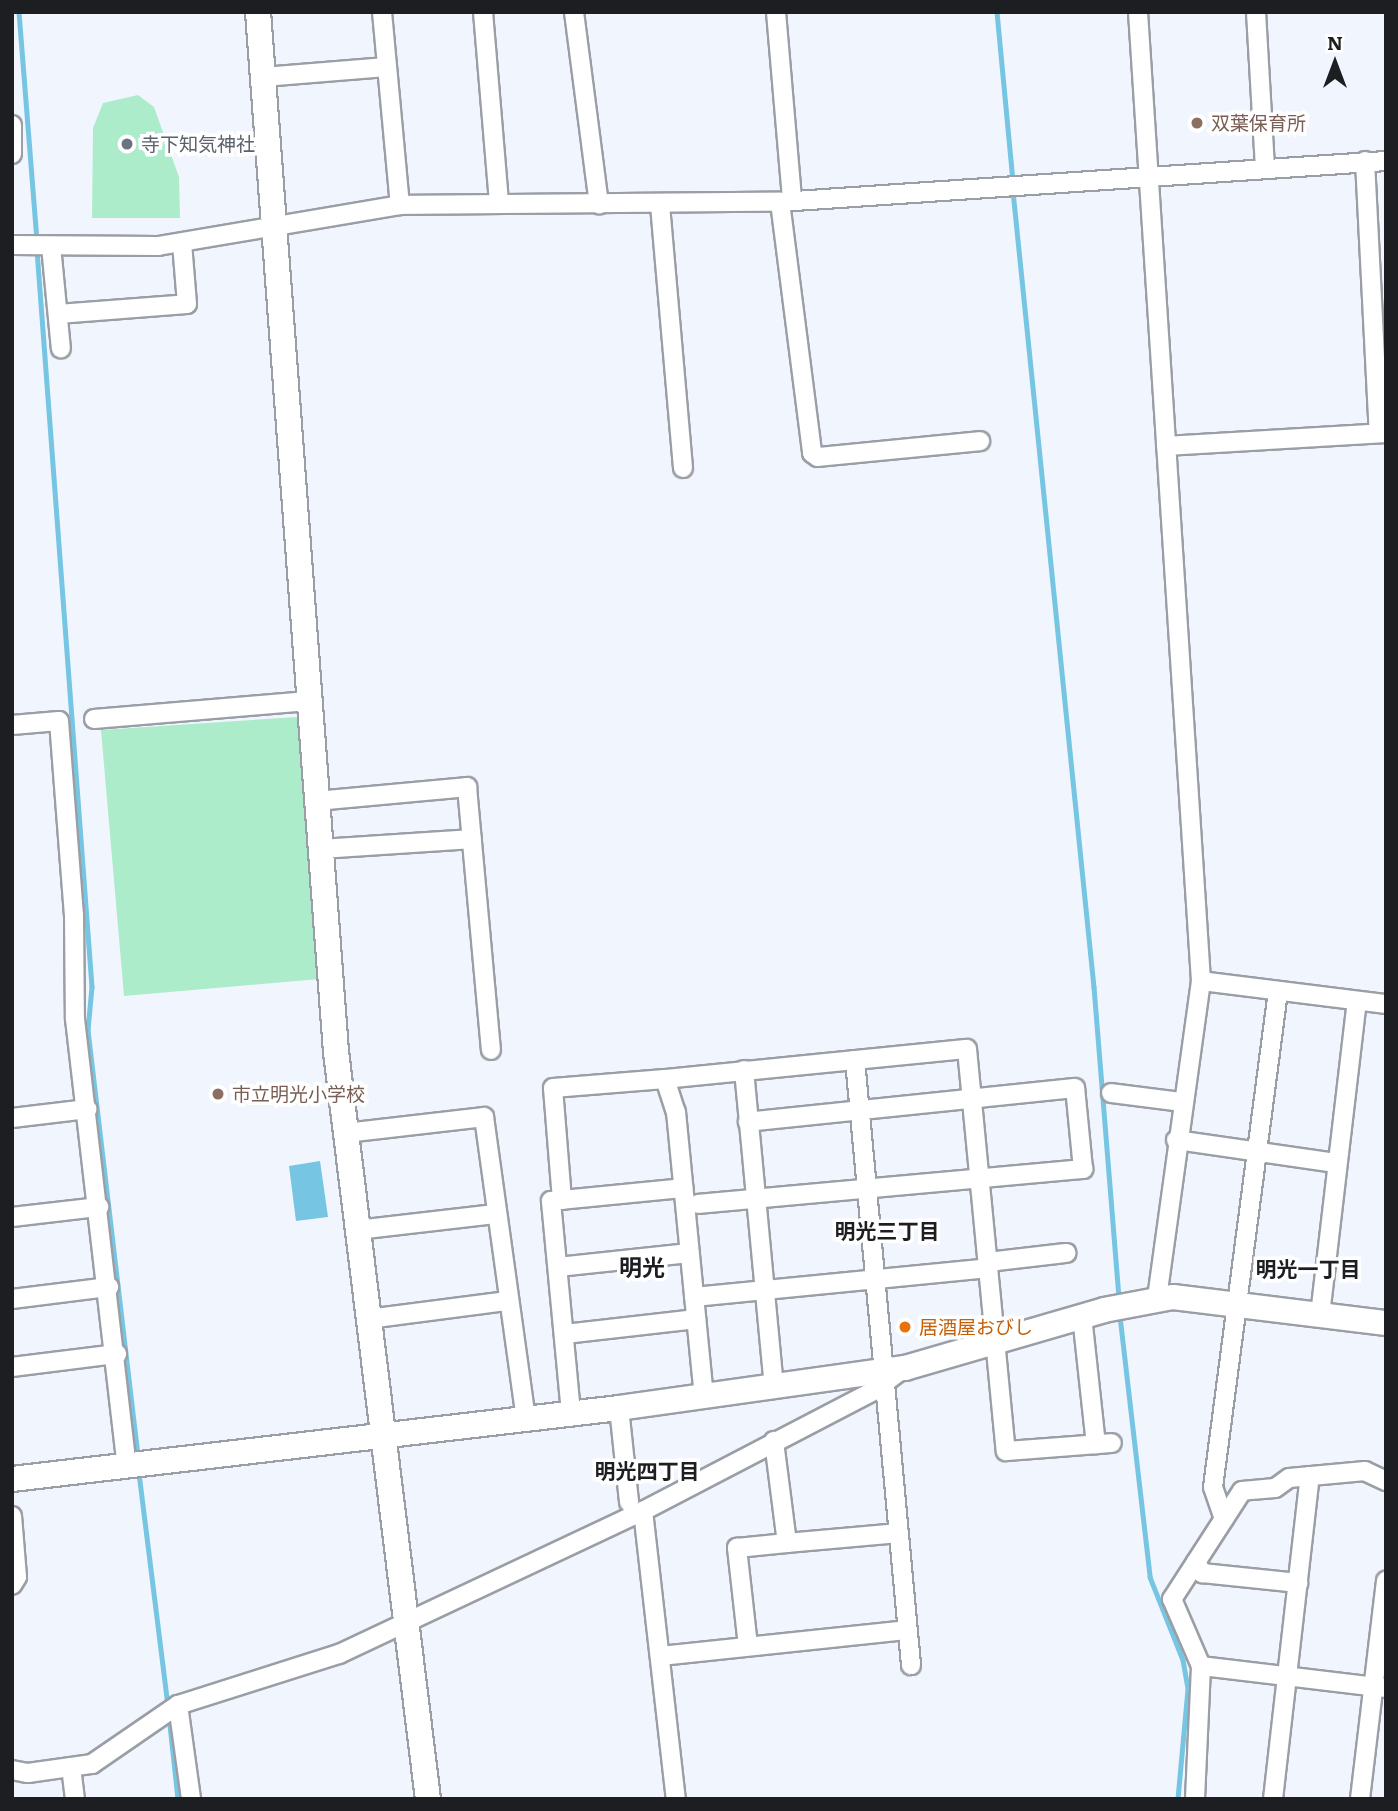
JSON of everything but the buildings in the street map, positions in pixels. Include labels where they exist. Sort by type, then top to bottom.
[{"type":"street","points":[[258,12],[308,701],[346,1133],[428,1799]]},
{"type":"street","points":[[382,12],[400,205]]},
{"type":"street","points":[[483,12],[499,203]]},
{"type":"street","points":[[574,12],[599,204]]},
{"type":"street","points":[[776,12],[786,200],[812,453],[818,457],[980,441]]},
{"type":"street","points":[[1138,12],[1201,981],[1181,1102],[1157,1299]]},
{"type":"street","points":[[1256,12],[1265,167]]},
{"type":"street","points":[[264,78],[387,66]]},
{"type":"street","points":[[12,125],[12,154]]},
{"type":"street","points":[[21,245],[182,243],[273,223],[400,205],[660,205],[786,200],[1386,160]]},
{"type":"street","points":[[1166,446],[1382,433],[1365,161]]},
{"type":"street","points":[[660,205],[683,468]]},
{"type":"street","points":[[58,314],[187,304],[182,243]]},
{"type":"street","points":[[51,246],[61,349]]},
{"type":"street","points":[[94,719],[308,701]]},
{"type":"street","points":[[12,725],[59,721],[74,914],[75,1019],[117,1354],[134,1466]]},
{"type":"street","points":[[317,801],[467,787],[491,1050]]},
{"type":"street","points":[[322,849],[472,839]]},
{"type":"street","points":[[1201,981],[1386,1004]]},
{"type":"street","points":[[1224,1519],[1213,1487],[1278,991]]},
{"type":"street","points":[[1320,1315],[1335,1163],[1357,1001]]},
{"type":"street","points":[[562,1200],[553,1088],[967,1049],[1006,1451],[1104,1443],[1082,1316]]},
{"type":"street","points":[[855,1060],[877,1280],[892,1374],[899,1533],[911,1665]]},
{"type":"street","points":[[744,1070],[754,1199],[774,1387]]},
{"type":"street","points":[[665,1079],[676,1112],[704,1396]]},
{"type":"street","points":[[698,1203],[1083,1169],[1075,1088],[748,1122]]},
{"type":"street","points":[[1111,1093],[1181,1102]]},
{"type":"street","points":[[12,1118],[87,1109]]},
{"type":"street","points":[[346,1133],[484,1117],[506,1301],[526,1419]]},
{"type":"street","points":[[1176,1140],[1335,1163]]},
{"type":"street","points":[[571,1413],[551,1201],[682,1188]]},
{"type":"street","points":[[12,1217],[99,1207]]},
{"type":"street","points":[[358,1230],[495,1214]]},
{"type":"street","points":[[558,1267],[689,1253]]},
{"type":"street","points":[[694,1297],[877,1280],[1066,1253]]},
{"type":"street","points":[[12,1299],[109,1287]]},
{"type":"street","points":[[12,1770],[28,1773],[92,1764],[172,1708],[339,1654],[408,1622],[636,1506],[774,1441],[892,1374],[996,1340],[1119,1306],[1157,1299],[1235,1305],[1386,1324]]},
{"type":"street","points":[[368,1319],[506,1301]]},
{"type":"street","points":[[565,1334],[696,1319]]},
{"type":"street","points":[[12,1367],[117,1354]]},
{"type":"street","points":[[12,1479],[892,1374]]},
{"type":"street","points":[[619,1408],[660,1656],[676,1799]]},
{"type":"street","points":[[774,1441],[786,1543]]},
{"type":"street","points":[[1195,1799],[1201,1666],[1172,1599],[1242,1491],[1310,1476],[1365,1471],[1386,1481]]},
{"type":"street","points":[[1273,1799],[1310,1476]]},
{"type":"street","points":[[12,1516],[17,1577],[12,1585]]},
{"type":"street","points":[[748,1646],[737,1548],[899,1533]]},
{"type":"street","points":[[1196,1562],[1202,1573],[1298,1583]]},
{"type":"street","points":[[1360,1799],[1380,1687],[1386,1581]]},
{"type":"street","points":[[660,1656],[907,1630]]},
{"type":"street","points":[[1201,1666],[1380,1687]]},
{"type":"street","points":[[172,1708],[191,1799]]},
{"type":"street","points":[[71,1767],[75,1799]]},
{"type":"green space","points":[[138,95],[154,107],[179,177],[180,218],[92,218],[93,128],[103,103]]},
{"type":"green space","points":[[297,717],[319,979],[124,996],[101,730]]},
{"type":"water","points":[[320,1161],[328,1217],[296,1221],[289,1166]]},
{"type":"waterway","points":[[19,12],[37,241]]},
{"type":"waterway","points":[[997,12],[1013,182]]},
{"type":"waterway","points":[[1013,191],[1094,987],[1119,1300]]},
{"type":"waterway","points":[[37,250],[92,987],[88,1030],[138,1457]]},
{"type":"waterway","points":[[1120,1316],[1150,1577],[1183,1660],[1188,1689],[1178,1799]]},
{"type":"waterway","points":[[139,1473],[168,1707]]},
{"type":"waterway","points":[[169,1716],[178,1799]]},
{"type":"place","name":"双葉保育所","points":[[1197,123]]},
{"type":"place","name":"寺下知気神社","points":[[127,144]]},
{"type":"place","name":"市立明光小学校","points":[[218,1094]]},
{"type":"place","name":"居酒屋おびし","points":[[905,1327]]},
{"type":"district","name":"明光三丁目","points":[[887,1230]]},
{"type":"district","name":"明光","points":[[642,1266]]},
{"type":"district","name":"明光一丁目","points":[[1308,1268]]},
{"type":"district","name":"明光四丁目","points":[[647,1470]]}]
